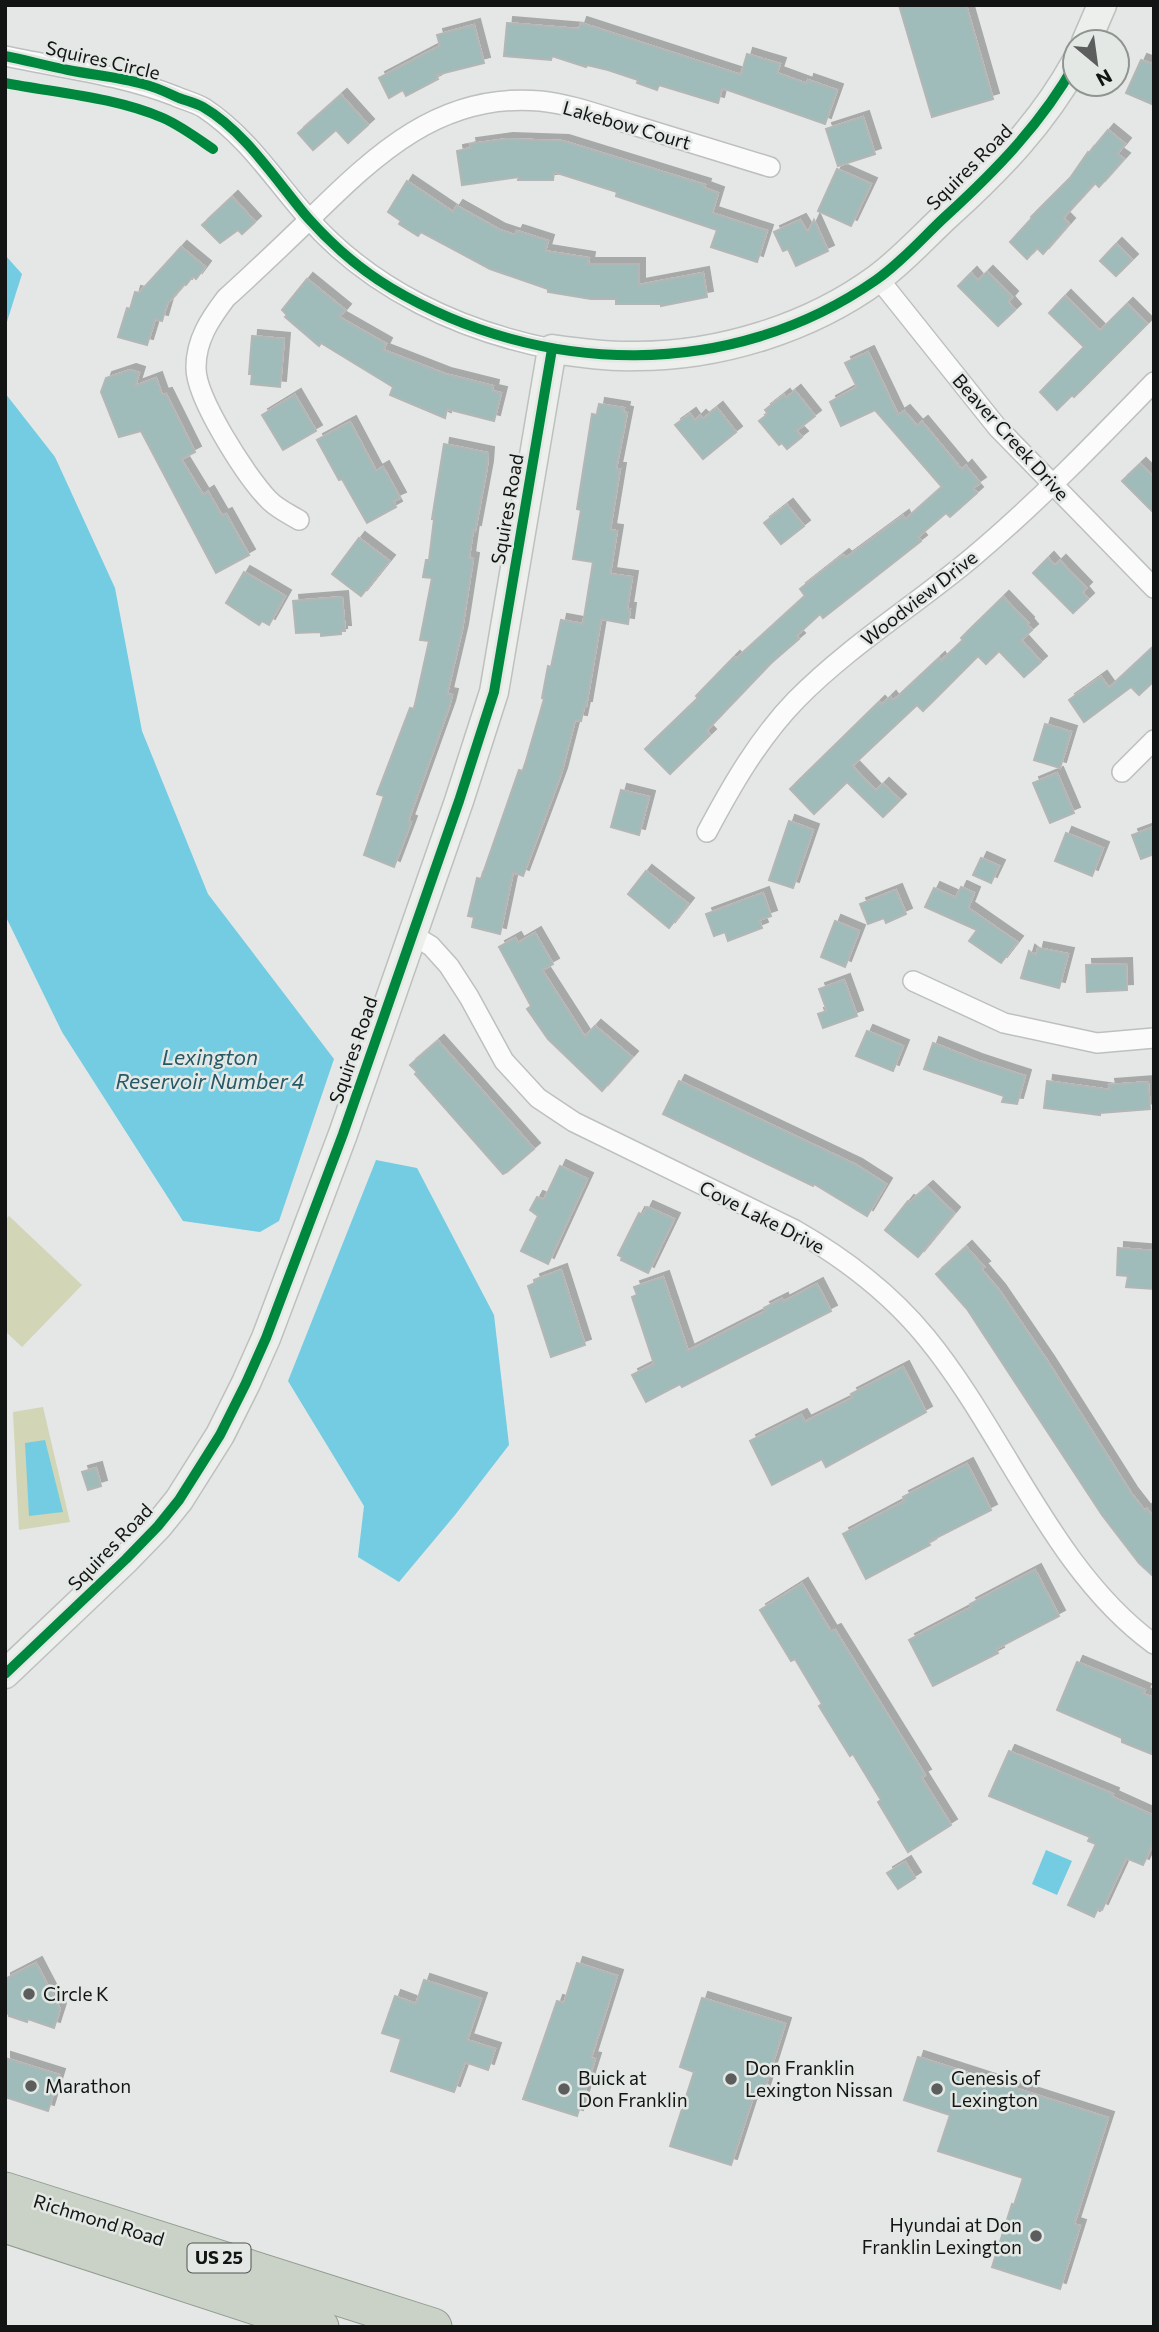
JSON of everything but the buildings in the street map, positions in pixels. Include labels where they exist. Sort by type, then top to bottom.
[{"type":"highway","name":"Richmond Road","points":[[5,2191],[433,2327]]},
{"type":"highway","name":"Richmond Road","points":[[5,2224],[320,2327]]},
{"type":"street","points":[[1092,28],[1102,5]]},
{"type":"street","name":"Squires Circle","points":[[5,56],[144,84],[203,107],[243,140],[309,219]]},
{"type":"street","name":"Squires Road","points":[[309,219],[336,247],[365,271],[411,299],[483,332],[513,342],[552,349],[636,356],[676,355],[713,349],[796,324],[836,304],[878,278],[976,189],[1035,125],[1061,88]]},
{"type":"street","name":"Lakebow Court","points":[[299,520],[270,502],[257,487],[204,401],[195,369],[202,336],[210,318],[226,298],[349,180],[400,139],[433,119],[466,107],[503,101],[540,101],[580,109],[770,167]]},
{"type":"street","name":"Beaver Creek Drive","points":[[878,278],[997,427],[1154,588]]},
{"type":"street","name":"Squires Road","points":[[5,1674],[158,1526],[197,1473],[247,1383],[292,1273],[343,1135],[411,934],[460,801],[494,692],[552,349]]},
{"type":"street","name":"Woodview Drive","points":[[707,832],[751,757],[796,701],[841,659],[974,556],[1053,486],[1154,382]]},
{"type":"street","points":[[1122,772],[1154,740]]},
{"type":"street","name":"Cove Lake Drive","points":[[411,934],[430,946],[444,960],[469,997],[504,1061],[538,1098],[574,1122],[794,1230],[834,1254],[886,1294],[942,1357],[1069,1556],[1105,1602],[1136,1632],[1154,1644]]},
{"type":"street","points":[[913,981],[1004,1023],[1097,1043],[1154,1038]]},
{"type":"green space","points":[[9,1216],[82,1285],[22,1347],[5,1331],[5,1220]]},
{"type":"green space","points":[[43,1407],[70,1522],[19,1530],[13,1412]]},
{"type":"water","points":[[5,255],[22,274],[5,328]]},
{"type":"water","name":"Lexington Reservoir Number 4","points":[[5,393],[55,457],[115,588],[142,731],[208,894],[334,1059],[279,1221],[260,1232],[183,1221],[62,1032],[5,915]]},
{"type":"water","points":[[376,1160],[417,1168],[494,1315],[509,1445],[399,1582],[358,1557],[364,1506],[288,1381]]},
{"type":"water","points":[[45,1440],[63,1512],[29,1516],[25,1443]]},
{"type":"water","points":[[1046,1850],[1072,1861],[1057,1895],[1032,1884]]},
{"type":"cycle path","points":[[5,56],[134,82],[157,88],[203,107],[219,117],[247,144],[308,218],[347,256],[391,288],[449,317],[510,338],[572,351],[635,355],[698,350],[760,336],[820,313],[876,280],[904,257],[983,181],[1033,126],[1061,87]]},
{"type":"cycle path","points":[[5,83],[105,100],[144,111],[176,125],[213,149]]},
{"type":"cycle path","points":[[5,1674],[126,1559],[179,1500],[220,1435],[266,1338],[343,1134],[459,801],[494,692],[552,349]]},
{"type":"place","name":"Circle K","points":[[29,1994]]},
{"type":"place","name":"Don Franklin Lexington Nissan","points":[[731,2079]]},
{"type":"place","name":"Marathon","points":[[31,2086]]},
{"type":"place","name":"Buick at Don Franklin","points":[[564,2089]]},
{"type":"place","name":"Genesis of Lexington","points":[[937,2089]]},
{"type":"place","name":"Hyundai at Don Franklin Lexington","points":[[1036,2236]]}]
